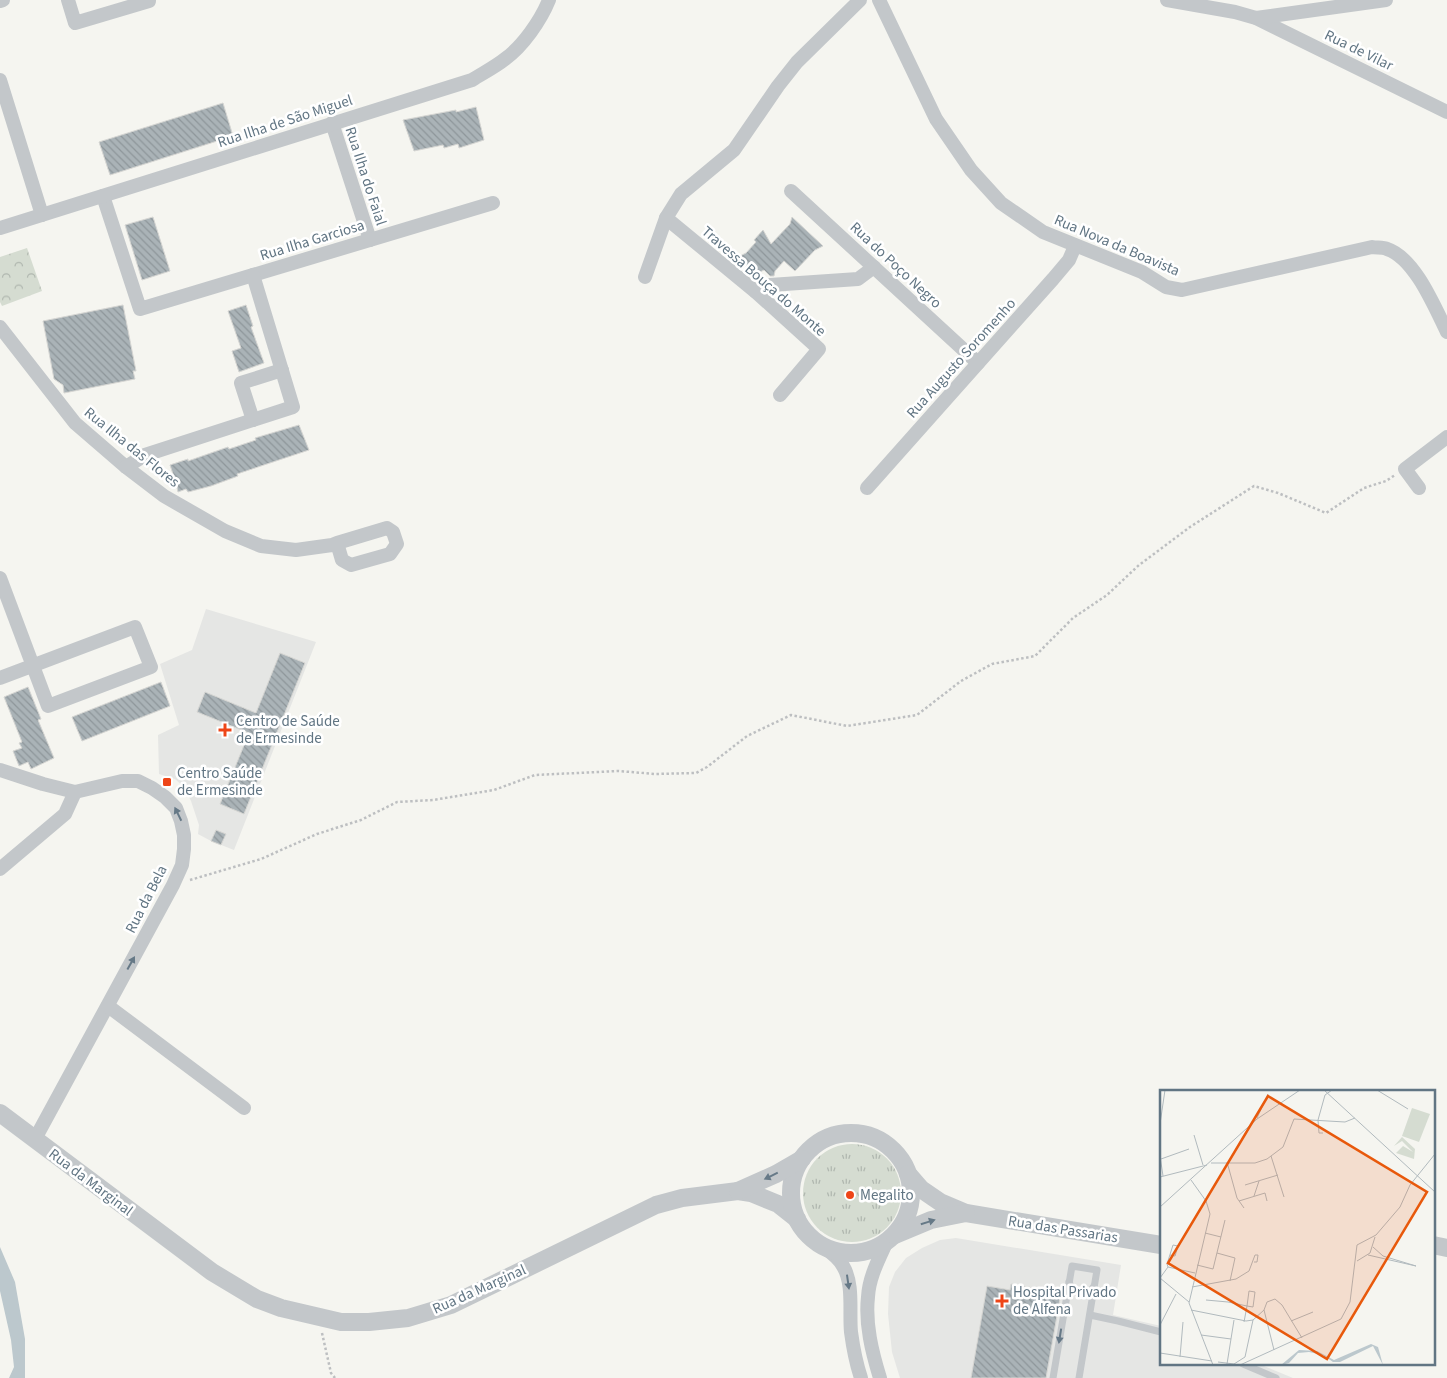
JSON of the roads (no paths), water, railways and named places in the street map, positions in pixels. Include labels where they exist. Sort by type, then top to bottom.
[{"type":"street","points":[[68,0],[75,23],[149,0]]},
{"type":"street","name":"Rua Ilha de São Miguel","points":[[0,228],[472,80],[507,58],[526,38],[550,0]]},
{"type":"street","points":[[645,276],[666,218],[681,194],[734,150],[797,62],[860,0]]},
{"type":"street","name":"Rua Nova da Boavista","points":[[879,0],[936,119],[971,170],[1001,203],[1043,232],[1142,272],[1166,287],[1182,290],[1372,247],[1387,249],[1400,256],[1413,270],[1426,289],[1447,332]]},
{"type":"street","points":[[1167,0],[1235,12],[1256,18],[1386,0]]},
{"type":"street","name":"Rua de Vilar","points":[[1256,18],[1447,112]]},
{"type":"street","points":[[0,80],[42,216]]},
{"type":"street","name":"Rua Ilha do Faial","points":[[332,123],[370,240]]},
{"type":"street","name":"Rua do Poço Negro","points":[[792,191],[978,364]]},
{"type":"street","name":"Rua Ilha Garciosa","points":[[103,196],[140,308],[493,203]]},
{"type":"street","name":"Travessa Bouça do Monte","points":[[666,218],[756,292],[819,349],[780,395]]},
{"type":"street","name":"Rua Augusto Soromenho","points":[[867,488],[1064,266],[1075,246]]},
{"type":"street","points":[[756,292],[770,285],[858,279],[874,267]]},
{"type":"street","points":[[126,467],[144,455],[293,407],[253,275]]},
{"type":"street","name":"Rua Ilha das Flores","points":[[0,326],[75,423],[126,467],[164,496],[225,531],[261,546],[296,550],[337,544]]},
{"type":"street","points":[[253,420],[241,383],[282,370]]},
{"type":"street","points":[[1419,488],[1405,468],[1447,437]]},
{"type":"street","points":[[0,578],[32,665],[48,706],[151,667],[135,627],[32,665],[0,678]]},
{"type":"street","name":"Rua da Bela","points":[[0,770],[75,792],[112,782],[138,781],[165,797],[176,808],[184,835],[182,864],[173,885],[35,1139]]},
{"type":"street","points":[[0,869],[65,814],[75,792]]},
{"type":"street","points":[[108,1006],[244,1108]]},
{"type":"street","name":"Rua da Marginal","points":[[0,1113],[212,1272],[249,1295],[281,1308],[341,1322],[369,1322],[408,1318],[451,1305],[656,1205],[682,1198],[738,1191],[751,1193],[778,1204],[797,1219]]},
{"type":"street","points":[[861,1378],[854,1354],[851,1332],[848,1277],[843,1265],[833,1254],[807,1234],[797,1219],[792,1204],[791,1188],[795,1173],[802,1159],[813,1147],[827,1138],[843,1134],[860,1134],[875,1138],[889,1147],[900,1159],[908,1174],[911,1187],[911,1201],[904,1220],[890,1239],[872,1274],[868,1296],[870,1341],[880,1378]]},
{"type":"street","name":"Rua da Marginal","points":[[738,1191],[776,1174],[802,1159]]},
{"type":"street","name":"Rua das Passarias","points":[[908,1174],[921,1189],[940,1202],[966,1213],[1160,1245]]},
{"type":"street","name":"Rua das Passarias","points":[[890,1239],[931,1220],[966,1213]]},
{"type":"street","points":[[821,1245],[837,1252],[854,1253],[872,1250],[890,1239]]},
{"type":"street","points":[[1434,1245],[1447,1248]]},
{"type":"lane","points":[[1053,1378],[1072,1266],[1097,1270],[1079,1378]]},
{"type":"lane","points":[[1069,1281],[1075,1291],[1085,1294],[1090,1292],[1095,1285]]},
{"type":"lane","points":[[1090,1316],[1160,1332]]},
{"type":"lane","points":[[1248,1366],[1276,1378]]},
{"type":"place","name":"Centro de Saúde de Ermesinde","points":[[225,730]]},
{"type":"place","name":"Centro Saúde de Ermesinde","points":[[167,782]]},
{"type":"place","name":"Megalito","points":[[850,1195]]},
{"type":"place","name":"Hospital Privado de Alfena","points":[[1002,1301]]}]
